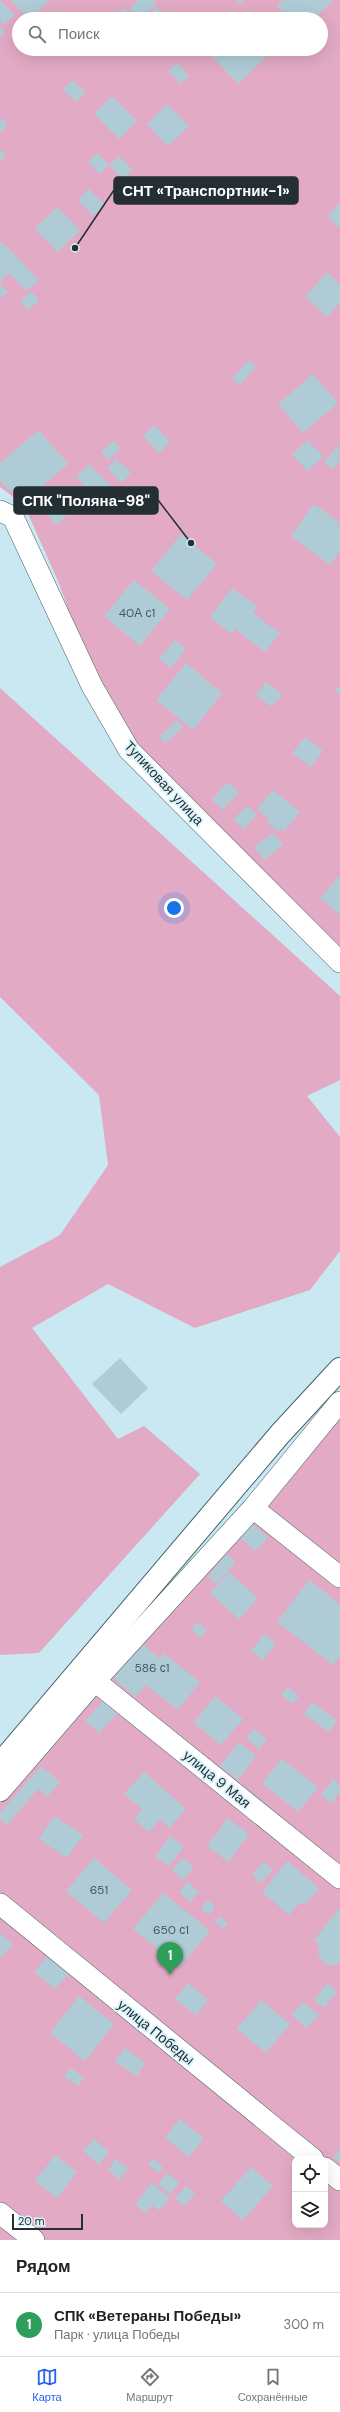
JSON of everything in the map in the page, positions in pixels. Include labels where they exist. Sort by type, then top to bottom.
[{"type":"street","name":"Тупиковая улица","points":[[0,511],[13,517],[92,686],[129,750],[340,962]]},
{"type":"street","points":[[0,1764],[280,1434],[340,1369]]},
{"type":"street","points":[[0,1791],[95,1681],[253,1508],[340,1402]]},
{"type":"street","points":[[253,1508],[340,1577]]},
{"type":"street","name":"улица 9 Мая","points":[[95,1681],[340,1878]]},
{"type":"street","name":"улица Победы","points":[[0,1904],[309,2156]]},
{"type":"street","points":[[328,2170],[340,2180]]},
{"type":"street","points":[[0,2213],[34,2240]]},
{"type":"shaded area","points":[[0,0],[340,0],[340,948],[151,767],[91,672],[58,581],[24,505],[0,487]]},
{"type":"shaded area","points":[[0,688],[340,996],[340,1080],[307,1096],[340,1137],[340,1251],[310,1290],[195,1328],[108,1284],[32,1328],[118,1439],[144,1426],[200,1474],[39,1653],[0,1655],[0,1267],[60,1235],[108,1165],[99,1095],[0,997]]},
{"type":"shaded area","points":[[340,1408],[340,2240],[0,2240],[0,1791]]},
{"type":"building","points":[[0,0],[12,12],[12,18],[4,25],[0,21]]},
{"type":"building","points":[[10,0],[49,0],[37,12],[23,12]]},
{"type":"building","points":[[138,0],[154,0],[157,3],[148,12],[133,12],[129,9]]},
{"type":"building","points":[[236,0],[244,0],[240,4]]},
{"type":"building","points":[[283,0],[333,0],[321,12],[283,12],[277,6]]},
{"type":"building","points":[[157,7],[162,12],[152,12]]},
{"type":"building","points":[[123,8],[127,12],[119,12]]},
{"type":"building","points":[[0,27],[5,32],[0,37]]},
{"type":"building","points":[[212,56],[267,56],[238,84]]},
{"type":"building","points":[[177,63],[189,76],[181,84],[168,71]]},
{"type":"building","points":[[73,80],[86,93],[76,102],[63,89]]},
{"type":"building","points":[[112,96],[137,121],[119,139],[94,114]]},
{"type":"building","points":[[167,104],[189,126],[168,146],[147,124]]},
{"type":"building","points":[[0,117],[8,125],[0,133]]},
{"type":"building","points":[[0,149],[6,155],[0,161]]},
{"type":"building","points":[[97,153],[109,165],[100,174],[88,162]]},
{"type":"building","points":[[119,156],[133,170],[123,179],[109,165]]},
{"type":"building","points":[[89,189],[105,205],[93,216],[78,200]]},
{"type":"building","points":[[340,202],[340,228],[327,217]]},
{"type":"building","points":[[57,207],[80,230],[58,252],[35,229]]},
{"type":"building","points":[[2,242],[39,280],[26,291],[9,273],[0,282],[0,244]]},
{"type":"building","points":[[327,272],[340,284],[340,303],[327,317],[305,297]]},
{"type":"building","points":[[0,284],[8,292],[0,299]]},
{"type":"building","points":[[31,291],[39,300],[29,310],[20,301]]},
{"type":"building","points":[[249,360],[256,367],[239,385],[232,378]]},
{"type":"building","points":[[313,374],[338,403],[303,433],[278,404]]},
{"type":"building","points":[[154,425],[170,442],[159,453],[143,436]]},
{"type":"building","points":[[39,430],[68,464],[34,493],[8,490],[0,481],[0,463]]},
{"type":"building","points":[[307,440],[323,456],[308,471],[292,455]]},
{"type":"building","points":[[113,441],[121,448],[109,460],[101,452]]},
{"type":"building","points":[[339,444],[340,460],[333,469],[324,463]]},
{"type":"building","points":[[117,459],[131,473],[122,483],[107,468]]},
{"type":"building","points":[[89,464],[117,492],[103,504],[76,477]]},
{"type":"building","points":[[66,497],[75,508],[56,525],[46,513]]},
{"type":"building","points":[[314,504],[340,523],[340,551],[330,565],[291,536]]},
{"type":"building","points":[[181,534],[217,564],[187,600],[151,571]]},
{"type":"building","points":[[134,580],[170,609],[140,646],[104,616]]},
{"type":"building","points":[[232,588],[258,607],[253,613],[280,633],[265,652],[235,629],[231,634],[210,617]]},
{"type":"building","points":[[175,640],[186,649],[171,668],[159,659]]},
{"type":"building","points":[[186,663],[222,693],[193,730],[156,700]]},
{"type":"building","points":[[266,682],[282,694],[272,707],[256,695]]},
{"type":"building","points":[[340,685],[340,695],[335,691]]},
{"type":"building","points":[[177,720],[183,727],[165,743],[159,737]]},
{"type":"building","points":[[305,737],[323,751],[311,767],[292,753]]},
{"type":"building","points":[[227,782],[239,792],[223,810],[212,800]]},
{"type":"building","points":[[273,790],[300,812],[284,831],[281,829],[278,832],[267,822],[269,819],[257,809]]},
{"type":"building","points":[[246,806],[257,814],[244,829],[233,820]]},
{"type":"building","points":[[273,833],[283,845],[264,860],[254,847]]},
{"type":"building","points":[[340,875],[340,915],[320,898]]},
{"type":"building","points":[[120,1358],[148,1388],[121,1414],[92,1384]]},
{"type":"building","points":[[252,1524],[268,1537],[256,1551],[240,1538]]},
{"type":"building","points":[[226,1554],[235,1562],[217,1584],[208,1577]]},
{"type":"building","points":[[229,1572],[258,1598],[239,1619],[210,1593]]},
{"type":"building","points":[[309,1580],[340,1604],[340,1656],[333,1665],[277,1622]]},
{"type":"building","points":[[198,1622],[207,1631],[200,1638],[191,1629]]},
{"type":"building","points":[[264,1634],[276,1643],[263,1660],[251,1651]]},
{"type":"building","points":[[143,1644],[160,1659],[164,1653],[200,1682],[178,1710],[146,1685],[135,1697],[113,1677]]},
{"type":"building","points":[[288,1687],[299,1697],[292,1704],[281,1694]]},
{"type":"building","points":[[215,1696],[243,1719],[221,1745],[194,1723]]},
{"type":"building","points":[[103,1701],[117,1713],[99,1733],[85,1721]]},
{"type":"building","points":[[312,1702],[337,1720],[329,1732],[304,1714]]},
{"type":"building","points":[[254,1729],[267,1740],[259,1749],[246,1738]]},
{"type":"building","points":[[239,1742],[256,1756],[238,1780],[220,1766]]},
{"type":"building","points":[[282,1759],[318,1787],[298,1812],[262,1783]]},
{"type":"building","points":[[41,1766],[60,1782],[47,1797],[38,1789],[7,1825],[0,1819],[0,1813]]},
{"type":"building","points":[[144,1772],[186,1809],[169,1828],[160,1819],[149,1832],[134,1819],[142,1809],[124,1794]]},
{"type":"building","points":[[333,1779],[340,1785],[340,1792],[331,1803],[321,1795]]},
{"type":"building","points":[[54,1816],[83,1835],[67,1858],[39,1839]]},
{"type":"building","points":[[228,1818],[249,1834],[228,1862],[207,1846]]},
{"type":"building","points":[[170,1836],[184,1846],[169,1866],[155,1857]]},
{"type":"building","points":[[94,1858],[132,1890],[104,1923],[66,1891]]},
{"type":"building","points":[[182,1858],[194,1867],[184,1880],[172,1871]]},
{"type":"building","points":[[264,1861],[273,1870],[261,1883],[252,1875]]},
{"type":"building","points":[[287,1861],[319,1888],[305,1905],[301,1902],[289,1915],[262,1892]]},
{"type":"building","points":[[188,1882],[199,1892],[190,1902],[179,1892]]},
{"type":"building","points":[[163,1893],[210,1931],[180,1967],[133,1929]]},
{"type":"building","points":[[207,1900],[215,1906],[209,1915],[201,1909]]},
{"type":"building","points":[[340,1907],[340,1963],[332,1966],[326,1964],[321,1959],[318,1953],[319,1944],[314,1940]]},
{"type":"building","points":[[219,1917],[228,1923],[223,1929],[215,1922]]},
{"type":"building","points":[[0,1933],[13,1945],[0,1958]]},
{"type":"building","points":[[48,1955],[69,1974],[55,1989],[34,1972]]},
{"type":"building","points":[[188,1983],[208,2000],[196,2015],[175,1999]]},
{"type":"building","points":[[327,1983],[337,1991],[325,2008],[314,2000]]},
{"type":"building","points":[[79,1996],[114,2024],[85,2061],[50,2033]]},
{"type":"building","points":[[261,2000],[290,2024],[266,2053],[237,2029]]},
{"type":"building","points":[[303,2002],[319,2015],[307,2028],[291,2015]]},
{"type":"building","points":[[124,2048],[145,2063],[137,2076],[115,2062]]},
{"type":"building","points":[[71,2068],[84,2078],[78,2086],[64,2076]]},
{"type":"building","points":[[179,2119],[204,2138],[189,2157],[165,2138]]},
{"type":"building","points":[[94,2139],[109,2152],[99,2165],[83,2151]]},
{"type":"building","points":[[340,2147],[340,2162],[333,2158]]},
{"type":"building","points":[[55,2155],[77,2172],[57,2198],[35,2181]]},
{"type":"building","points":[[153,2158],[163,2166],[158,2173],[148,2164]]},
{"type":"building","points":[[116,2159],[128,2168],[120,2180],[108,2170]]},
{"type":"building","points":[[251,2167],[273,2186],[243,2220],[221,2201]]},
{"type":"building","points":[[166,2173],[179,2182],[171,2194],[158,2185]]},
{"type":"building","points":[[151,2183],[170,2197],[160,2211],[152,2205],[146,2213],[135,2204]]},
{"type":"building","points":[[186,2186],[195,2193],[184,2206],[175,2198]]},
{"type":"place","name":"СНТ «Транспортник-1»","points":[[75,248]]},
{"type":"place","name":"СПК \"Поляна-98\"","points":[[191,543]]},
{"type":"place","name":"СПК «Ветераны Победы»","points":[[170,1975]]}]
